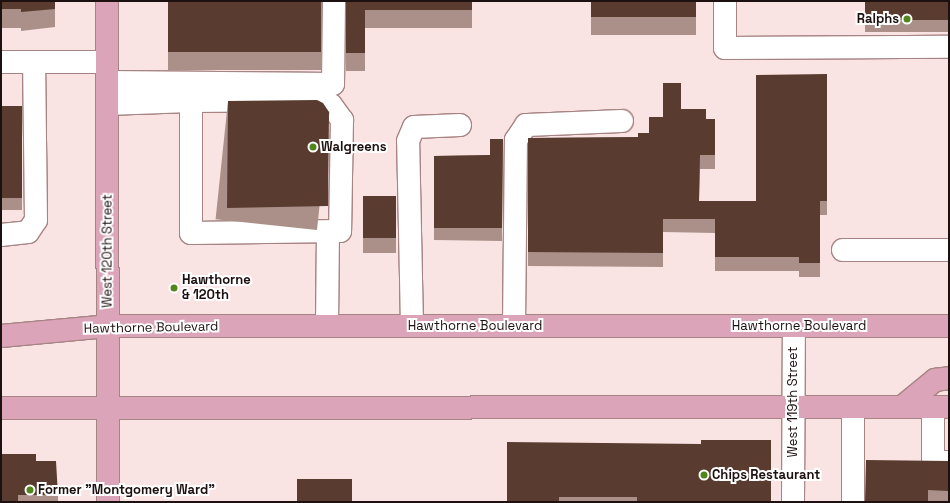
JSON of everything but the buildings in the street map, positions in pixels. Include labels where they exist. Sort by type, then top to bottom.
[{"type":"main road","name":"West 120th Street","points":[[107,1],[108,502]]},
{"type":"main road","name":"Hawthorne Boulevard","points":[[1,336],[108,326],[949,326]]},
{"type":"main road","points":[[902,407],[935,380],[949,378]]},
{"type":"main road","points":[[1,408],[941,407]]},
{"type":"street","points":[[1,62],[34,62],[107,72],[333,84],[334,1]]},
{"type":"street","points":[[725,1],[725,48],[949,47]]},
{"type":"street","points":[[1,234],[28,232],[36,220],[34,62]]},
{"type":"street","points":[[107,104],[191,101],[314,100],[331,105],[342,120],[340,231],[191,233],[191,101]]},
{"type":"street","points":[[514,326],[516,140],[526,125],[622,121]]},
{"type":"street","points":[[412,326],[408,141],[414,127],[460,125]]},
{"type":"street","points":[[327,326],[328,232]]},
{"type":"street","points":[[843,250],[949,250]]},
{"type":"street","name":"West 119th Street","points":[[793,502],[792,407],[794,326]]},
{"type":"street","points":[[852,502],[853,407]]},
{"type":"street","points":[[941,407],[933,462],[949,462]]},
{"type":"place","name":"Ralphs","points":[[907,19]]},
{"type":"place","name":"Walgreens","points":[[313,147]]},
{"type":"place","name":"Hawthorne & 120th","points":[[174,288]]},
{"type":"place","name":"Chips Restaurant","points":[[704,475]]},
{"type":"place","name":"Former \"Montgomery Ward\"","points":[[30,490]]}]
